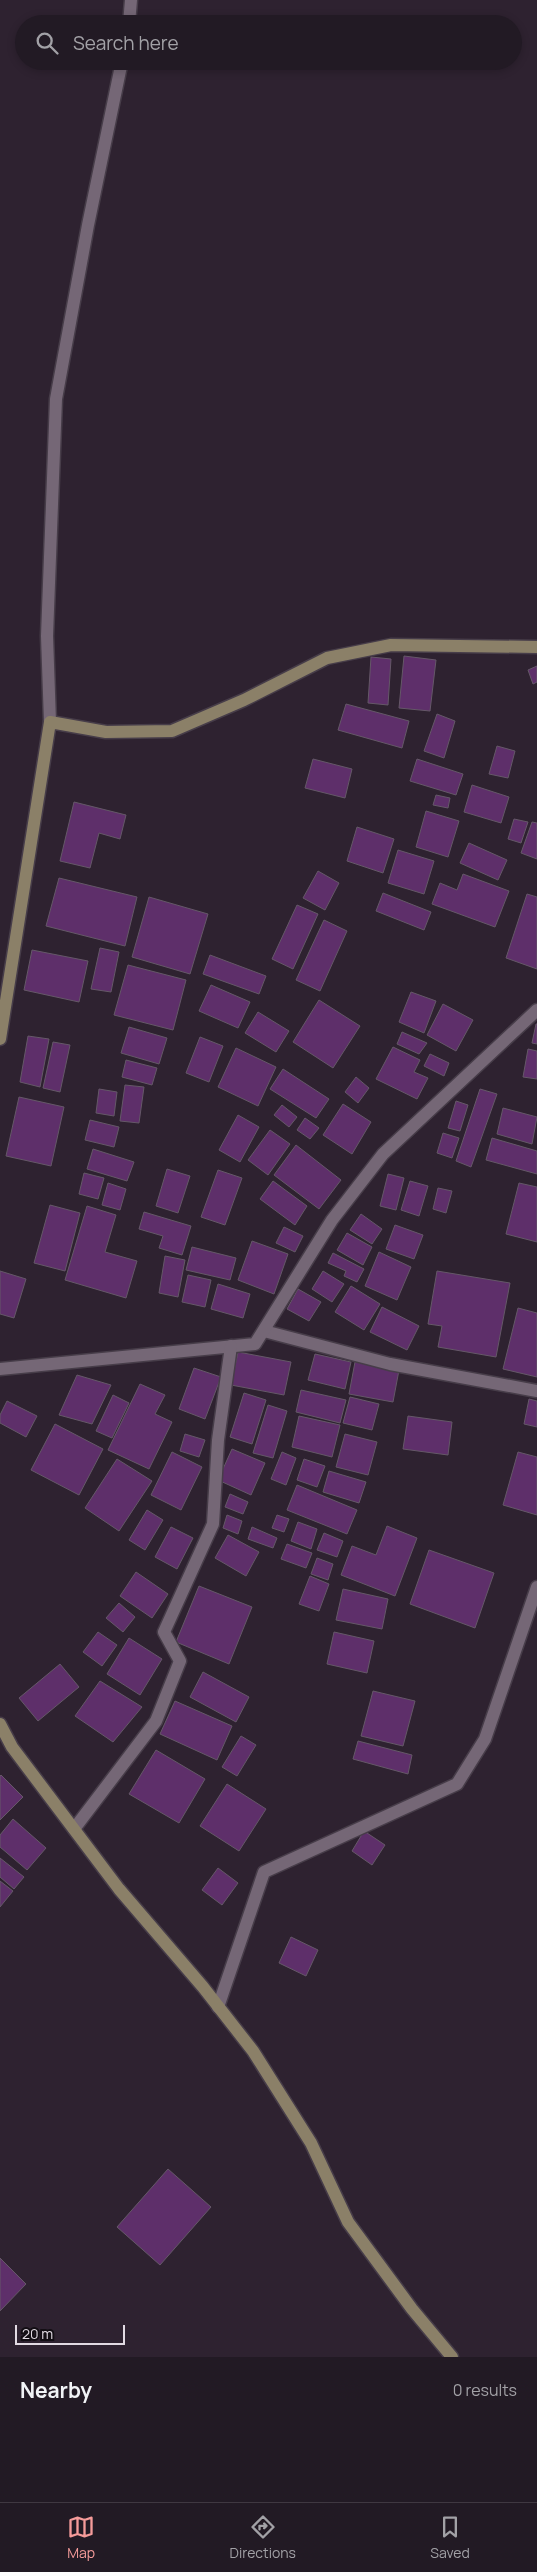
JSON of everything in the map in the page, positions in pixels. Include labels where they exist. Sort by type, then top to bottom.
[{"type":"street","points":[[130,15],[131,0]]},
{"type":"street","points":[[0,1039],[50,722],[47,636],[56,399],[88,225],[120,70]]},
{"type":"street","points":[[50,722],[106,732],[172,731],[244,700],[327,658],[391,646],[537,647]]},
{"type":"street","points":[[0,1369],[256,1344],[332,1220],[383,1154],[537,1010]]},
{"type":"street","points":[[264,1331],[390,1364],[537,1391]]},
{"type":"street","points":[[74,1830],[156,1721],[180,1661],[164,1632],[212,1524],[218,1440],[231,1346]]},
{"type":"street","points":[[218,2007],[264,1872],[457,1784],[485,1739],[537,1587]]},
{"type":"street","points":[[0,1724],[12,1747],[119,1889],[253,2051],[311,2143],[348,2222],[412,2310],[452,2357]]},
{"type":"building","points":[[404,656],[436,660],[430,711],[399,708]]},
{"type":"building","points":[[371,657],[391,659],[388,705],[368,703]]},
{"type":"building","points":[[537,666],[537,682],[533,684],[528,670]]},
{"type":"building","points":[[346,704],[409,721],[402,748],[338,730]]},
{"type":"building","points":[[437,714],[455,721],[444,758],[424,751]]},
{"type":"building","points":[[497,746],[515,751],[508,778],[489,774]]},
{"type":"building","points":[[313,759],[352,769],[345,798],[305,788]]},
{"type":"building","points":[[417,759],[463,774],[456,795],[410,781]]},
{"type":"building","points":[[472,785],[509,797],[501,823],[464,812]]},
{"type":"building","points":[[436,795],[450,798],[448,808],[433,805]]},
{"type":"building","points":[[74,802],[126,815],[120,839],[99,833],[90,868],[60,861]]},
{"type":"building","points":[[426,811],[459,821],[448,857],[416,847]]},
{"type":"building","points":[[514,819],[528,822],[521,843],[508,839]]},
{"type":"building","points":[[532,822],[537,823],[537,859],[521,853]]},
{"type":"building","points":[[357,827],[394,839],[383,873],[347,861]]},
{"type":"building","points":[[469,843],[507,860],[498,880],[460,863]]},
{"type":"building","points":[[398,850],[434,861],[424,894],[388,883]]},
{"type":"building","points":[[318,871],[339,883],[325,910],[303,898]]},
{"type":"building","points":[[463,874],[509,891],[495,927],[432,904],[440,883],[457,890]]},
{"type":"building","points":[[59,878],[137,897],[125,946],[46,926]]},
{"type":"building","points":[[383,893],[431,912],[424,930],[376,911]]},
{"type":"building","points":[[527,894],[537,897],[537,969],[506,958]]},
{"type":"building","points":[[149,897],[208,914],[190,974],[132,957]]},
{"type":"building","points":[[297,905],[318,914],[293,969],[272,959]]},
{"type":"building","points":[[324,920],[347,931],[320,991],[296,980]]},
{"type":"building","points":[[100,948],[119,952],[111,992],[91,989]]},
{"type":"building","points":[[32,950],[88,961],[79,1002],[24,990]]},
{"type":"building","points":[[210,955],[266,976],[259,994],[203,974]]},
{"type":"building","points":[[128,965],[186,980],[173,1030],[114,1015]]},
{"type":"building","points":[[211,985],[250,1002],[238,1028],[199,1011]]},
{"type":"building","points":[[411,992],[436,1001],[424,1033],[399,1022]]},
{"type":"building","points":[[319,1000],[360,1026],[333,1068],[293,1042]]},
{"type":"building","points":[[443,1004],[473,1020],[456,1051],[427,1035]]},
{"type":"building","points":[[258,1012],[289,1031],[276,1052],[245,1033]]},
{"type":"building","points":[[537,1024],[537,1044],[532,1043]]},
{"type":"building","points":[[129,1027],[167,1038],[159,1064],[121,1053]]},
{"type":"building","points":[[402,1032],[427,1043],[419,1054],[397,1044]]},
{"type":"building","points":[[28,1036],[49,1039],[40,1087],[20,1082]]},
{"type":"building","points":[[200,1037],[223,1046],[209,1082],[186,1073]]},
{"type":"building","points":[[53,1042],[70,1045],[60,1092],[43,1088]]},
{"type":"building","points":[[393,1047],[420,1060],[414,1072],[428,1078],[417,1099],[376,1079]]},
{"type":"building","points":[[236,1048],[276,1067],[258,1106],[218,1087]]},
{"type":"building","points":[[528,1049],[537,1051],[537,1079],[523,1077]]},
{"type":"building","points":[[430,1054],[449,1063],[444,1076],[424,1066]]},
{"type":"building","points":[[126,1060],[157,1068],[152,1085],[122,1077]]},
{"type":"building","points":[[283,1069],[329,1099],[316,1118],[270,1089]]},
{"type":"building","points":[[356,1077],[369,1088],[358,1103],[345,1092]]},
{"type":"building","points":[[125,1085],[144,1087],[139,1123],[120,1121]]},
{"type":"building","points":[[99,1089],[117,1092],[114,1116],[96,1113]]},
{"type":"building","points":[[480,1089],[497,1094],[471,1167],[456,1161]]},
{"type":"building","points":[[19,1097],[64,1107],[51,1166],[6,1156]]},
{"type":"building","points":[[456,1101],[468,1105],[460,1131],[448,1128]]},
{"type":"building","points":[[343,1104],[371,1122],[352,1154],[323,1135]]},
{"type":"building","points":[[282,1105],[297,1117],[289,1127],[274,1115]]},
{"type":"building","points":[[503,1108],[537,1117],[532,1144],[497,1134]]},
{"type":"building","points":[[238,1115],[259,1127],[240,1162],[219,1150]]},
{"type":"building","points":[[305,1118],[319,1128],[310,1139],[297,1130]]},
{"type":"building","points":[[90,1120],[119,1127],[114,1147],[85,1140]]},
{"type":"building","points":[[270,1130],[290,1144],[268,1175],[248,1160]]},
{"type":"building","points":[[443,1133],[459,1138],[452,1158],[437,1153]]},
{"type":"building","points":[[492,1138],[537,1151],[537,1174],[486,1160]]},
{"type":"building","points":[[296,1145],[341,1180],[319,1209],[274,1175]]},
{"type":"building","points":[[93,1149],[134,1162],[127,1181],[87,1169]]},
{"type":"building","points":[[167,1169],[190,1176],[178,1213],[156,1206]]},
{"type":"building","points":[[218,1170],[242,1178],[225,1225],[201,1217]]},
{"type":"building","points":[[84,1173],[104,1178],[98,1199],[79,1194]]},
{"type":"building","points":[[388,1174],[404,1178],[396,1210],[380,1206]]},
{"type":"building","points":[[273,1181],[307,1206],[295,1225],[260,1199]]},
{"type":"building","points":[[410,1181],[428,1186],[419,1216],[401,1210]]},
{"type":"building","points":[[108,1183],[126,1189],[120,1210],[102,1205]]},
{"type":"building","points":[[519,1183],[537,1187],[537,1242],[506,1234]]},
{"type":"building","points":[[438,1188],[452,1191],[446,1213],[433,1209]]},
{"type":"building","points":[[50,1205],[80,1213],[65,1271],[34,1263]]},
{"type":"building","points":[[87,1206],[116,1215],[105,1252],[137,1261],[126,1298],[65,1280]]},
{"type":"building","points":[[144,1212],[191,1226],[182,1255],[159,1248],[163,1236],[139,1229]]},
{"type":"building","points":[[361,1214],[382,1229],[372,1244],[350,1230]]},
{"type":"building","points":[[395,1225],[423,1235],[414,1259],[386,1249]]},
{"type":"building","points":[[284,1227],[303,1236],[295,1252],[276,1243]]},
{"type":"building","points":[[347,1233],[372,1247],[363,1265],[337,1250]]},
{"type":"building","points":[[252,1241],[288,1254],[274,1294],[238,1280]]},
{"type":"building","points":[[192,1247],[236,1258],[230,1280],[186,1270]]},
{"type":"building","points":[[379,1252],[411,1267],[397,1300],[365,1286]]},
{"type":"building","points":[[333,1253],[364,1269],[357,1282],[344,1276],[346,1271],[328,1263]]},
{"type":"building","points":[[165,1256],[185,1260],[178,1297],[159,1293]]},
{"type":"building","points":[[0,1271],[26,1279],[14,1318],[0,1314]]},
{"type":"building","points":[[323,1271],[344,1284],[332,1302],[312,1289]]},
{"type":"building","points":[[437,1271],[510,1283],[496,1357],[438,1347],[442,1326],[428,1324]]},
{"type":"building","points":[[188,1275],[211,1280],[205,1307],[182,1302]]},
{"type":"building","points":[[218,1284],[250,1294],[243,1318],[211,1309]]},
{"type":"building","points":[[351,1286],[380,1304],[364,1330],[335,1312]]},
{"type":"building","points":[[298,1289],[321,1302],[309,1321],[287,1309]]},
{"type":"building","points":[[382,1307],[419,1326],[407,1350],[370,1332]]},
{"type":"building","points":[[518,1308],[537,1313],[537,1377],[503,1369]]},
{"type":"building","points":[[238,1352],[291,1362],[284,1395],[231,1385]]},
{"type":"building","points":[[315,1354],[351,1362],[345,1389],[308,1380]]},
{"type":"building","points":[[355,1362],[399,1370],[393,1402],[349,1394]]},
{"type":"building","points":[[194,1368],[221,1377],[205,1419],[179,1409]]},
{"type":"building","points":[[77,1375],[111,1385],[92,1424],[59,1415]]},
{"type":"building","points":[[140,1384],[165,1395],[155,1414],[172,1422],[149,1469],[108,1450]]},
{"type":"building","points":[[301,1390],[346,1400],[340,1423],[296,1412]]},
{"type":"building","points":[[244,1393],[266,1400],[252,1444],[230,1437]]},
{"type":"building","points":[[113,1395],[129,1403],[112,1438],[96,1431]]},
{"type":"building","points":[[350,1397],[379,1404],[372,1430],[343,1423]]},
{"type":"building","points":[[529,1399],[537,1401],[537,1427],[524,1424]]},
{"type":"building","points":[[7,1401],[37,1416],[26,1437],[0,1423],[0,1415]]},
{"type":"building","points":[[268,1405],[287,1411],[273,1458],[253,1453]]},
{"type":"building","points":[[299,1416],[340,1425],[332,1457],[292,1447]]},
{"type":"building","points":[[408,1416],[452,1422],[448,1455],[403,1449]]},
{"type":"building","points":[[55,1424],[103,1449],[79,1495],[31,1470]]},
{"type":"building","points":[[185,1434],[205,1440],[199,1457],[180,1451]]},
{"type":"building","points":[[345,1434],[377,1442],[368,1475],[336,1467]]},
{"type":"building","points":[[232,1449],[265,1463],[251,1495],[218,1480]]},
{"type":"building","points":[[172,1452],[202,1467],[181,1510],[151,1495]]},
{"type":"building","points":[[282,1452],[296,1458],[286,1485],[271,1479]]},
{"type":"building","points":[[518,1452],[537,1457],[537,1515],[503,1505]]},
{"type":"building","points":[[117,1459],[152,1481],[119,1531],[85,1508]]},
{"type":"building","points":[[304,1459],[325,1466],[317,1487],[297,1480]]},
{"type":"building","points":[[329,1471],[366,1482],[359,1503],[323,1492]]},
{"type":"building","points":[[297,1485],[357,1510],[347,1534],[287,1510]]},
{"type":"building","points":[[230,1494],[248,1502],[243,1514],[225,1507]]},
{"type":"building","points":[[147,1510],[163,1520],[145,1550],[129,1540]]},
{"type":"building","points":[[227,1515],[242,1521],[238,1534],[223,1528]]},
{"type":"building","points":[[277,1515],[289,1519],[284,1532],[272,1528]]},
{"type":"building","points":[[298,1522],[317,1529],[311,1549],[291,1541]]},
{"type":"building","points":[[387,1526],[417,1538],[395,1596],[341,1575],[352,1546],[376,1555]]},
{"type":"building","points":[[171,1527],[193,1538],[177,1569],[155,1557]]},
{"type":"building","points":[[252,1527],[277,1538],[273,1548],[248,1539]]},
{"type":"building","points":[[324,1533],[343,1541],[337,1557],[317,1550]]},
{"type":"building","points":[[228,1535],[259,1552],[246,1576],[215,1558]]},
{"type":"building","points":[[287,1544],[312,1553],[306,1568],[281,1559]]},
{"type":"building","points":[[429,1550],[494,1573],[475,1628],[410,1604]]},
{"type":"building","points":[[317,1558],[333,1564],[328,1580],[311,1574]]},
{"type":"building","points":[[136,1572],[168,1594],[152,1618],[120,1596]]},
{"type":"building","points":[[310,1576],[329,1584],[319,1611],[299,1604]]},
{"type":"building","points":[[199,1586],[252,1607],[229,1664],[176,1642]]},
{"type":"building","points":[[343,1589],[388,1599],[382,1629],[336,1620]]},
{"type":"building","points":[[119,1603],[135,1617],[123,1632],[106,1618]]},
{"type":"building","points":[[98,1632],[117,1645],[102,1666],[83,1652]]},
{"type":"building","points":[[334,1632],[374,1641],[367,1673],[327,1664]]},
{"type":"building","points":[[129,1638],[162,1659],[140,1695],[107,1674]]},
{"type":"building","points":[[60,1664],[79,1687],[38,1721],[19,1698]]},
{"type":"building","points":[[203,1672],[249,1697],[236,1722],[190,1697]]},
{"type":"building","points":[[100,1681],[142,1707],[113,1742],[75,1716]]},
{"type":"building","points":[[373,1691],[415,1701],[403,1746],[361,1736]]},
{"type":"building","points":[[175,1701],[232,1726],[217,1760],[160,1734]]},
{"type":"building","points":[[241,1736],[256,1745],[237,1776],[222,1767]]},
{"type":"building","points":[[358,1741],[412,1755],[408,1774],[353,1759]]},
{"type":"building","points":[[156,1750],[205,1779],[179,1823],[129,1794]]},
{"type":"building","points":[[0,1776],[23,1797],[0,1820]]},
{"type":"building","points":[[227,1784],[266,1809],[239,1851],[200,1826]]},
{"type":"building","points":[[13,1819],[46,1848],[27,1870],[0,1847],[0,1835]]},
{"type":"building","points":[[364,1831],[385,1845],[372,1865],[352,1851]]},
{"type":"building","points":[[0,1858],[24,1877],[14,1889],[0,1877]]},
{"type":"building","points":[[218,1868],[238,1883],[222,1905],[202,1890]]},
{"type":"building","points":[[0,1881],[13,1891],[0,1907]]},
{"type":"building","points":[[291,1937],[318,1950],[306,1976],[279,1963]]},
{"type":"building","points":[[168,2169],[211,2207],[160,2265],[117,2227]]},
{"type":"building","points":[[0,2258],[26,2284],[0,2311]]}]
